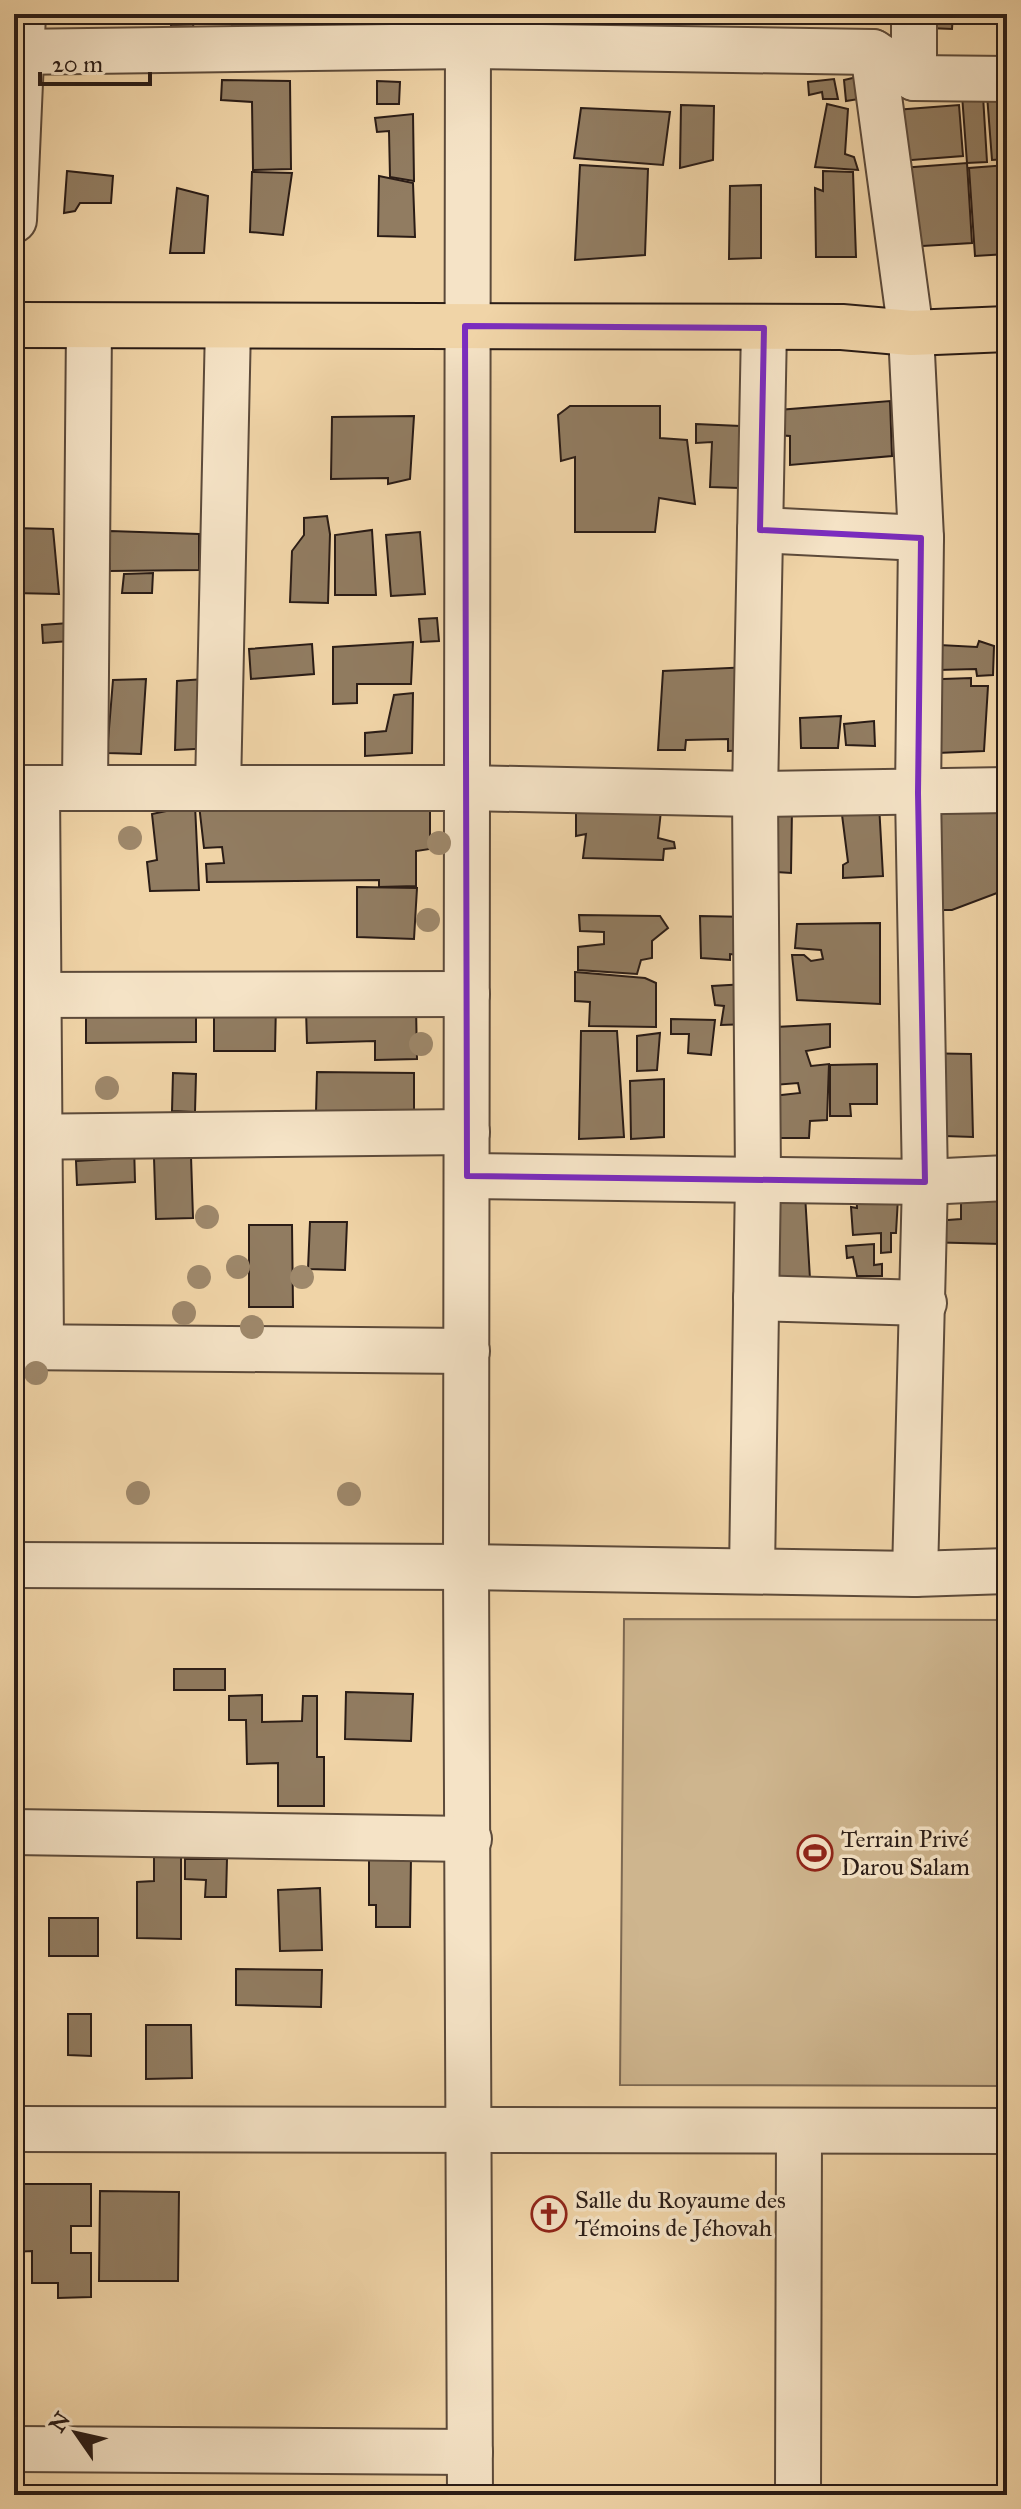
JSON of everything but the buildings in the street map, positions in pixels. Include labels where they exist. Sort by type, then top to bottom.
[{"type":"main road","points":[[14,325],[842,327],[911,333],[1007,329]]},
{"type":"street","points":[[914,14],[914,78]]},
{"type":"street","points":[[14,220],[20,40],[469,30],[873,52],[914,78],[1007,79]]},
{"type":"street","points":[[469,30],[465,326],[470,2495]]},
{"type":"street","points":[[873,52],[911,333],[921,538],[918,793],[925,1182],[915,1574]]},
{"type":"street","points":[[85,788],[89,326]]},
{"type":"street","points":[[218,788],[228,326]]},
{"type":"street","points":[[752,1571],[758,1178],[755,794],[764,328]]},
{"type":"street","points":[[760,530],[921,538]]},
{"type":"street","points":[[467,1351],[27,1347],[25,788],[466,788],[755,794],[1007,790]]},
{"type":"street","points":[[26,995],[467,994]]},
{"type":"street","points":[[27,1137],[467,1132]]},
{"type":"street","points":[[467,1176],[925,1182],[1007,1178]]},
{"type":"street","points":[[756,1298],[924,1303]]},
{"type":"street","points":[[14,1565],[466,1567],[915,1574],[1007,1571]]},
{"type":"street","points":[[14,1832],[469,1839]]},
{"type":"street","points":[[14,2129],[1007,2131]]},
{"type":"street","points":[[798,2495],[799,2131]]},
{"type":"street","points":[[14,2449],[470,2452]]},
{"type":"highlighted area","points":[[465,326],[764,328],[760,530],[921,538],[918,793],[925,1182],[467,1176]]},
{"type":"shaded area","name":"Terrain Privé Darou Salam","points":[[624,1619],[1007,1620],[1007,2086],[620,2085]]},
{"type":"place","name":"Terrain Privé Darou Salam","points":[[815,1853]]},
{"type":"place","name":"Salle du Royaume des Témoins de Jéhovah","points":[[549,2214]]}]
